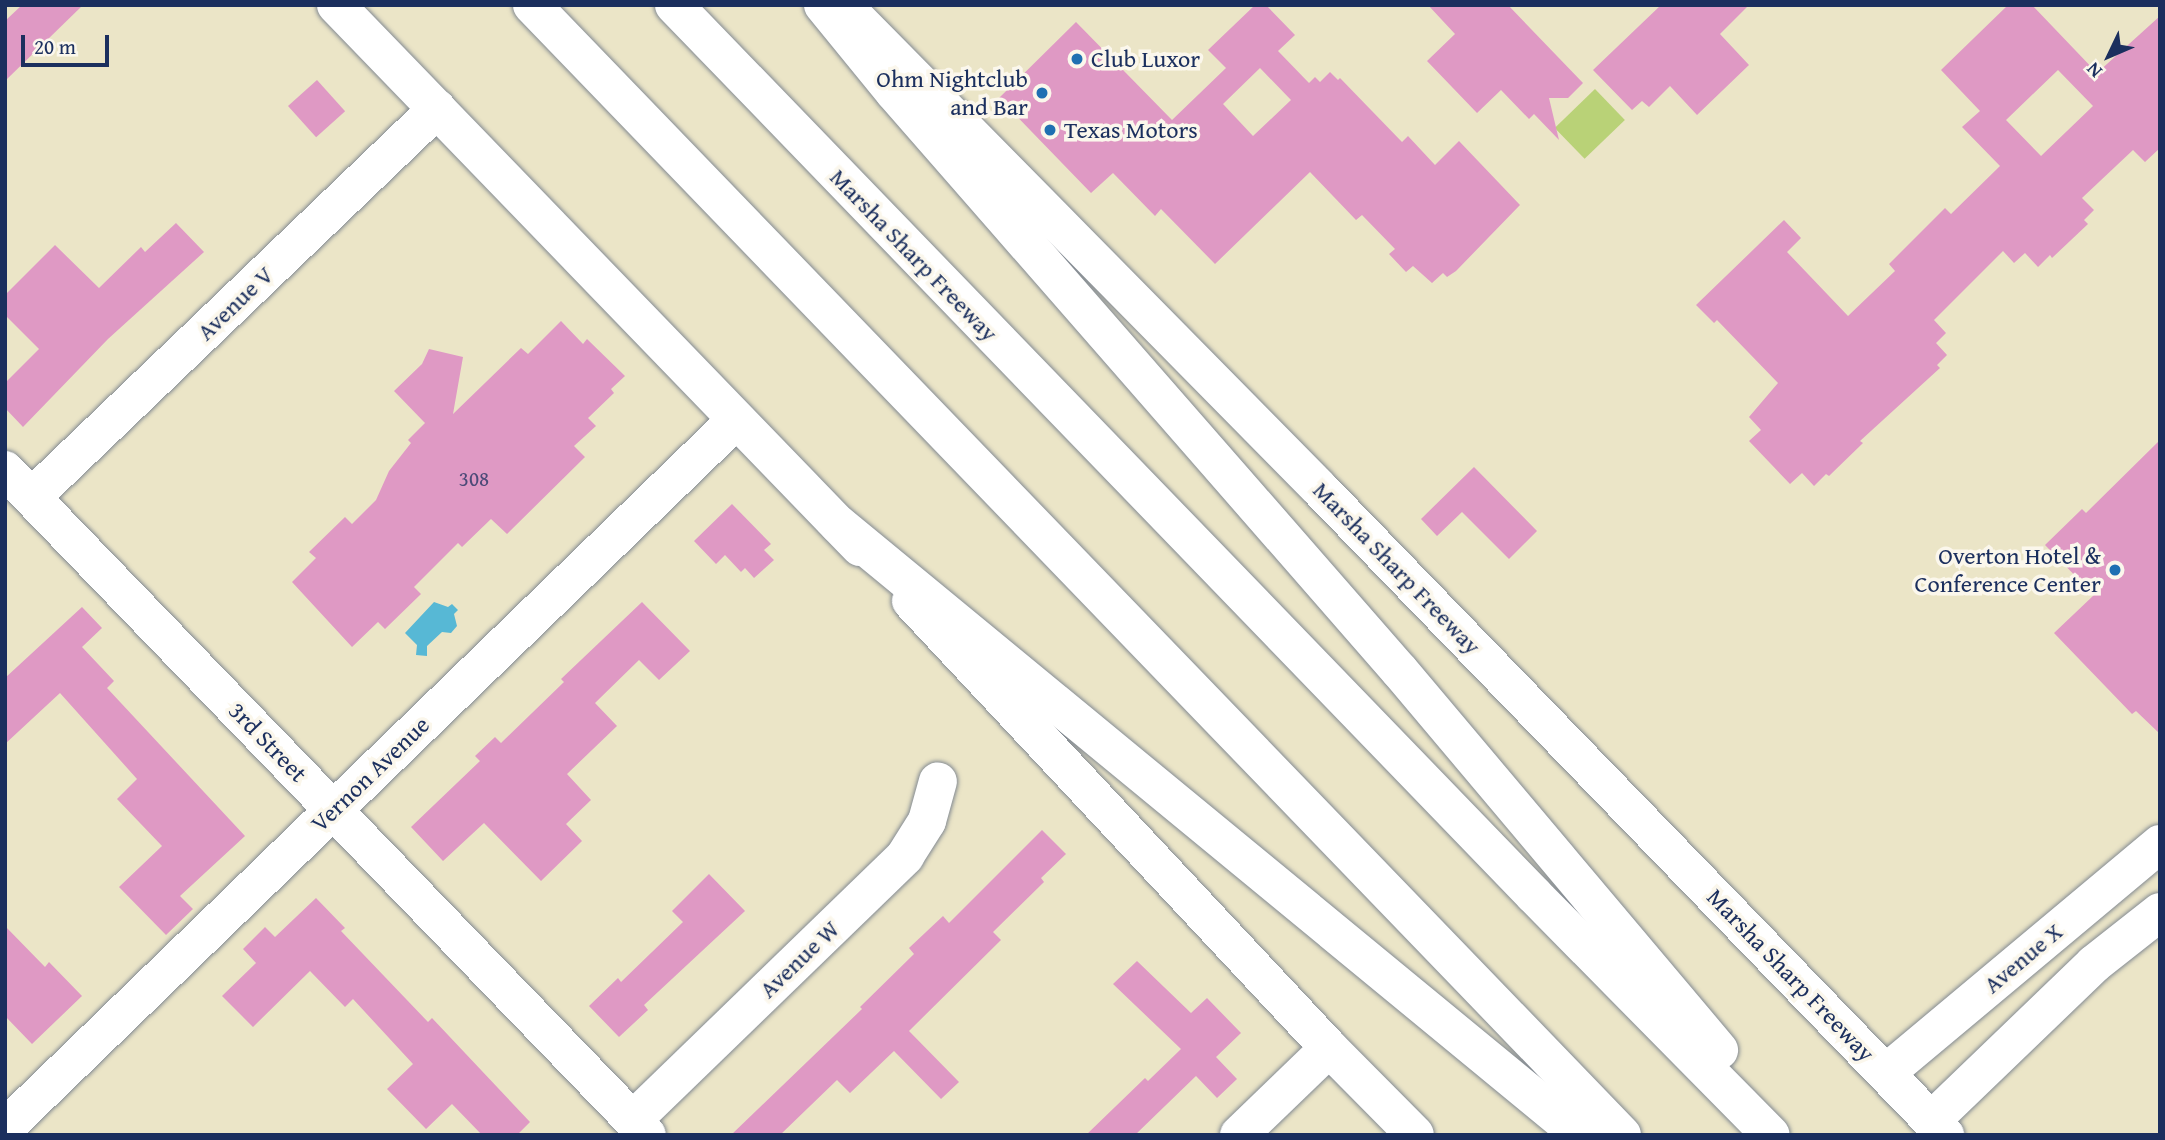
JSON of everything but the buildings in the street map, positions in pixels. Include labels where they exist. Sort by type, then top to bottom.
[{"type":"main road","points":[[336,5],[735,421],[838,524],[1329,1048],[1415,1135]]},
{"type":"main road","points":[[532,5],[1622,1135]]},
{"type":"main road","name":"Marsha Sharp Freeway","points":[[674,5],[1524,885],[1771,1135]]},
{"type":"main road","points":[[823,5],[894,92],[1399,670],[1790,1135]]},
{"type":"main road","name":"Marsha Sharp Freeway","points":[[843,5],[1299,467],[1938,1128]]},
{"type":"main road","name":"Avenue V","points":[[32,497],[437,109]]},
{"type":"main road","name":"Vernon Avenue","points":[[14,1122],[735,421]]},
{"type":"main road","name":"3rd Street","points":[[5,470],[640,1127]]},
{"type":"main road","points":[[838,524],[1580,1135]]},
{"type":"main road","name":"Avenue W","points":[[640,1127],[905,856],[927,821],[938,781]]},
{"type":"main road","name":"Avenue X","points":[[1886,1073],[2160,844]]},
{"type":"main road","name":"Avenue X","points":[[1938,1128],[2094,964],[2160,912]]},
{"type":"main road","points":[[1239,1135],[1329,1048]]},
{"type":"green space","points":[[1595,89],[1625,120],[1585,159],[1555,128]]},
{"type":"water","points":[[434,602],[448,607],[452,604],[458,610],[454,614],[457,626],[451,633],[442,632],[427,646],[427,656],[416,655],[417,645],[405,633]]},
{"type":"place","name":"Club Luxor","points":[[1077,59]]},
{"type":"place","name":"Ohm Nightclub and Bar","points":[[1042,93]]},
{"type":"place","name":"Texas Motors","points":[[1050,130]]},
{"type":"place","name":"Overton Hotel & Conference Center","points":[[2115,570]]}]
